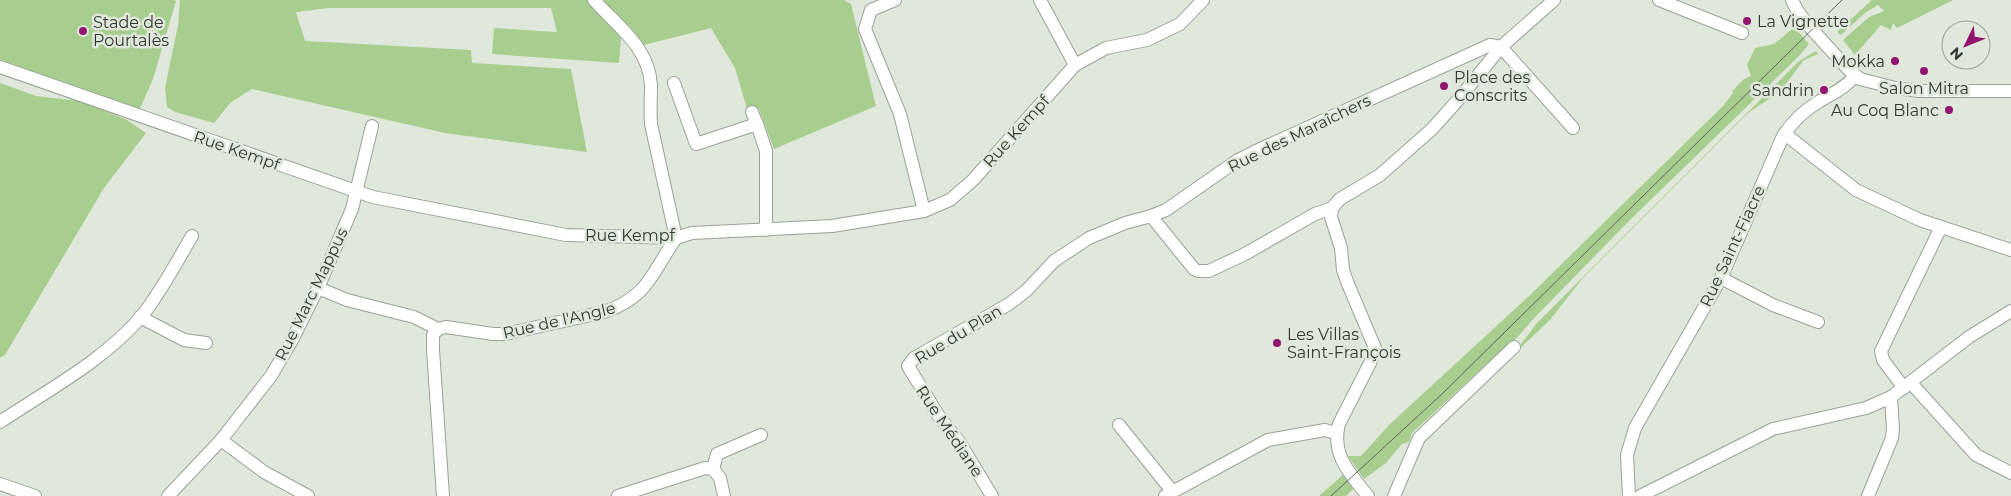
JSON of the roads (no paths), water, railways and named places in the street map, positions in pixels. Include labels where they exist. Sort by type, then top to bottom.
[{"type":"street","points":[[594,0],[641,49],[651,85],[649,106],[651,124],[676,238]]},
{"type":"street","points":[[895,0],[871,10],[865,29],[900,114],[924,211]]},
{"type":"street","points":[[1040,0],[1075,65]]},
{"type":"street","name":"Rue Kempf","points":[[0,67],[358,193],[566,235],[676,238],[692,233],[832,226],[924,211],[950,200],[973,180],[1075,65],[1106,48],[1147,40],[1180,24],[1203,0]]},
{"type":"street","points":[[1151,216],[1194,269],[1203,272],[1245,254],[1315,214],[1332,208],[1340,198],[1384,171],[1432,129],[1458,100],[1500,47],[1554,0]]},
{"type":"street","points":[[1659,0],[1742,33]]},
{"type":"street","points":[[1792,0],[1802,18],[1855,76],[1860,79],[1896,88],[1920,90],[2011,91]]},
{"type":"street","name":"Rue des Maraîchers","points":[[1009,304],[1027,290],[1054,261],[1090,238],[1124,223],[1166,210],[1231,165],[1256,151],[1490,45],[1500,47]]},
{"type":"street","points":[[1500,47],[1573,128]]},
{"type":"street","name":"Rue Saint-Fiacre","points":[[1629,496],[1627,454],[1635,428],[1721,278],[1785,134],[1795,121],[1817,102],[1846,86],[1855,76]]},
{"type":"street","points":[[674,83],[696,144],[757,124]]},
{"type":"street","points":[[752,112],[766,151],[766,230]]},
{"type":"street","name":"Rue Marc Mappus","points":[[168,496],[222,440],[270,376],[292,342],[318,288],[358,193],[372,126]]},
{"type":"street","points":[[1785,134],[1856,190],[1920,220],[2011,250]]},
{"type":"street","points":[[1332,208],[1331,217],[1341,248],[1343,270],[1374,348],[1370,363],[1338,424],[1336,433],[1338,455],[1347,470],[1368,496]]},
{"type":"street","points":[[1941,228],[1881,351],[1882,360],[1976,455],[2011,473]]},
{"type":"street","points":[[0,422],[104,352],[140,317],[161,288],[192,236]]},
{"type":"street","name":"Rue de l'Angle","points":[[318,288],[347,300],[414,317],[438,329],[446,327],[505,334],[618,308],[636,296],[646,286],[676,238]]},
{"type":"street","points":[[1721,278],[1773,305],[1818,322]]},
{"type":"street","name":"Rue du Plan","points":[[908,366],[914,358],[1009,304]]},
{"type":"street","points":[[1640,496],[1772,429],[1866,408],[1891,397],[1969,337],[2011,311]]},
{"type":"street","points":[[140,317],[184,340],[206,343]]},
{"type":"street","points":[[438,329],[433,335],[432,350],[443,496]]},
{"type":"street","points":[[1394,496],[1419,438],[1514,346]]},
{"type":"street","name":"Rue Médiane","points":[[908,366],[938,415],[960,443],[992,496]]},
{"type":"street","points":[[1868,496],[1892,438],[1891,397]]},
{"type":"street","points":[[1119,424],[1169,493],[1268,440],[1325,430],[1336,433]]},
{"type":"street","points":[[713,469],[717,454],[761,434]]},
{"type":"street","points":[[222,440],[264,472],[308,496]]},
{"type":"street","points":[[618,496],[705,468],[713,469],[720,478],[724,496]]},
{"type":"street","points":[[0,484],[35,496]]},
{"type":"tram line","points":[[1331,496],[1443,393],[1842,0]]},
{"type":"place","name":"La Vignette","points":[[1747,21]]},
{"type":"place","name":"Stade de Pourtalès","points":[[83,31]]},
{"type":"place","name":"Mokka","points":[[1895,61]]},
{"type":"place","name":"Salon Mitra","points":[[1924,71]]},
{"type":"place","name":"Place des Conscrits","points":[[1444,86]]},
{"type":"place","name":"Sandrin","points":[[1824,90]]},
{"type":"place","name":"Au Coq Blanc","points":[[1949,110]]},
{"type":"place","name":"Les Villas Saint-François","points":[[1277,343]]}]
